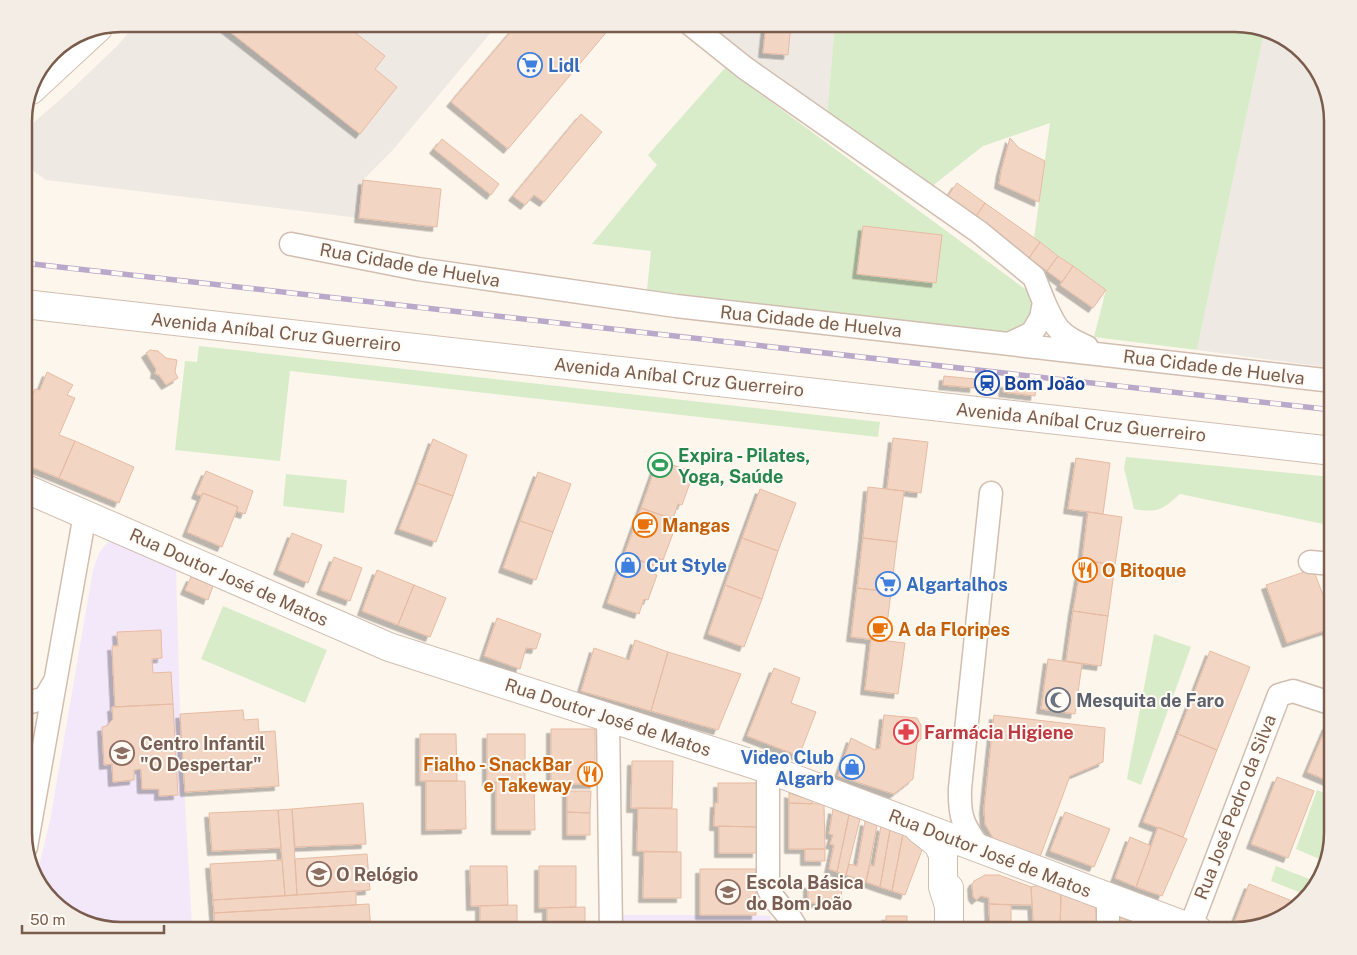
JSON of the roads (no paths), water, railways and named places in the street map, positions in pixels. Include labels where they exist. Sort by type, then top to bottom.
[{"type":"street","points":[[700,32],[745,68],[979,232],[1034,277],[1056,328],[1070,340],[1102,353]]},
{"type":"street","points":[[43,79],[84,41]]},
{"type":"street","name":"Rua Cidade de Huelva","points":[[291,244],[418,269],[676,306],[1102,353],[1324,380]]},
{"type":"street","points":[[1011,343],[1032,333],[1041,318],[1044,302]]},
{"type":"street","name":"Avenida Aníbal Cruz Guerreiro","points":[[33,305],[1324,449]]},
{"type":"street","name":"Rua Doutor José de Matos","points":[[33,492],[390,647],[768,769],[1175,922]]},
{"type":"street","points":[[949,919],[954,881],[963,866],[980,850],[965,828],[959,811],[991,492]]},
{"type":"street","points":[[33,806],[85,514]]},
{"type":"street","points":[[1310,562],[1324,563]]},
{"type":"street","points":[[33,701],[45,698],[56,680]]},
{"type":"street","name":"Rua José Pedro da Silva","points":[[1196,922],[1270,715],[1279,695],[1293,691],[1324,701]]},
{"type":"street","points":[[33,712],[44,722],[45,736]]},
{"type":"street","points":[[608,718],[611,922]]},
{"type":"street","points":[[768,769],[768,888],[772,897],[792,922]]},
{"type":"street","points":[[912,824],[939,819],[952,808],[960,788]]},
{"type":"street","points":[[949,919],[949,838],[960,788]]},
{"type":"street","points":[[912,824],[938,844],[943,855],[943,887],[949,919]]},
{"type":"street","points":[[1108,898],[1108,922]]},
{"type":"railway","points":[[33,264],[1324,409]]},
{"type":"place","name":"Lidl","points":[[530,65]]},
{"type":"place","name":"Bom João","points":[[987,383]]},
{"type":"place","name":"Expira - Pilates, Yoga, Saúde","points":[[660,465]]},
{"type":"place","name":"Mangas","points":[[645,525]]},
{"type":"place","name":"Cut Style","points":[[628,565]]},
{"type":"place","name":"O Bitoque","points":[[1085,570]]},
{"type":"place","name":"Algartalhos","points":[[888,584]]},
{"type":"place","name":"A da Floripes","points":[[880,629]]},
{"type":"place","name":"Mesquita de Faro","points":[[1058,700]]},
{"type":"place","name":"Farmácia Higiene","points":[[906,732]]},
{"type":"place","name":"Centro Infantil \"O Despertar\"","points":[[122,753]]},
{"type":"place","name":"Video Club Algarb","points":[[852,767]]},
{"type":"place","name":"Fialho - SnackBar e Takeway","points":[[590,774]]},
{"type":"place","name":"O Relógio","points":[[319,874]]},
{"type":"place","name":"Escola Básica do Bom João","points":[[728,892]]}]
